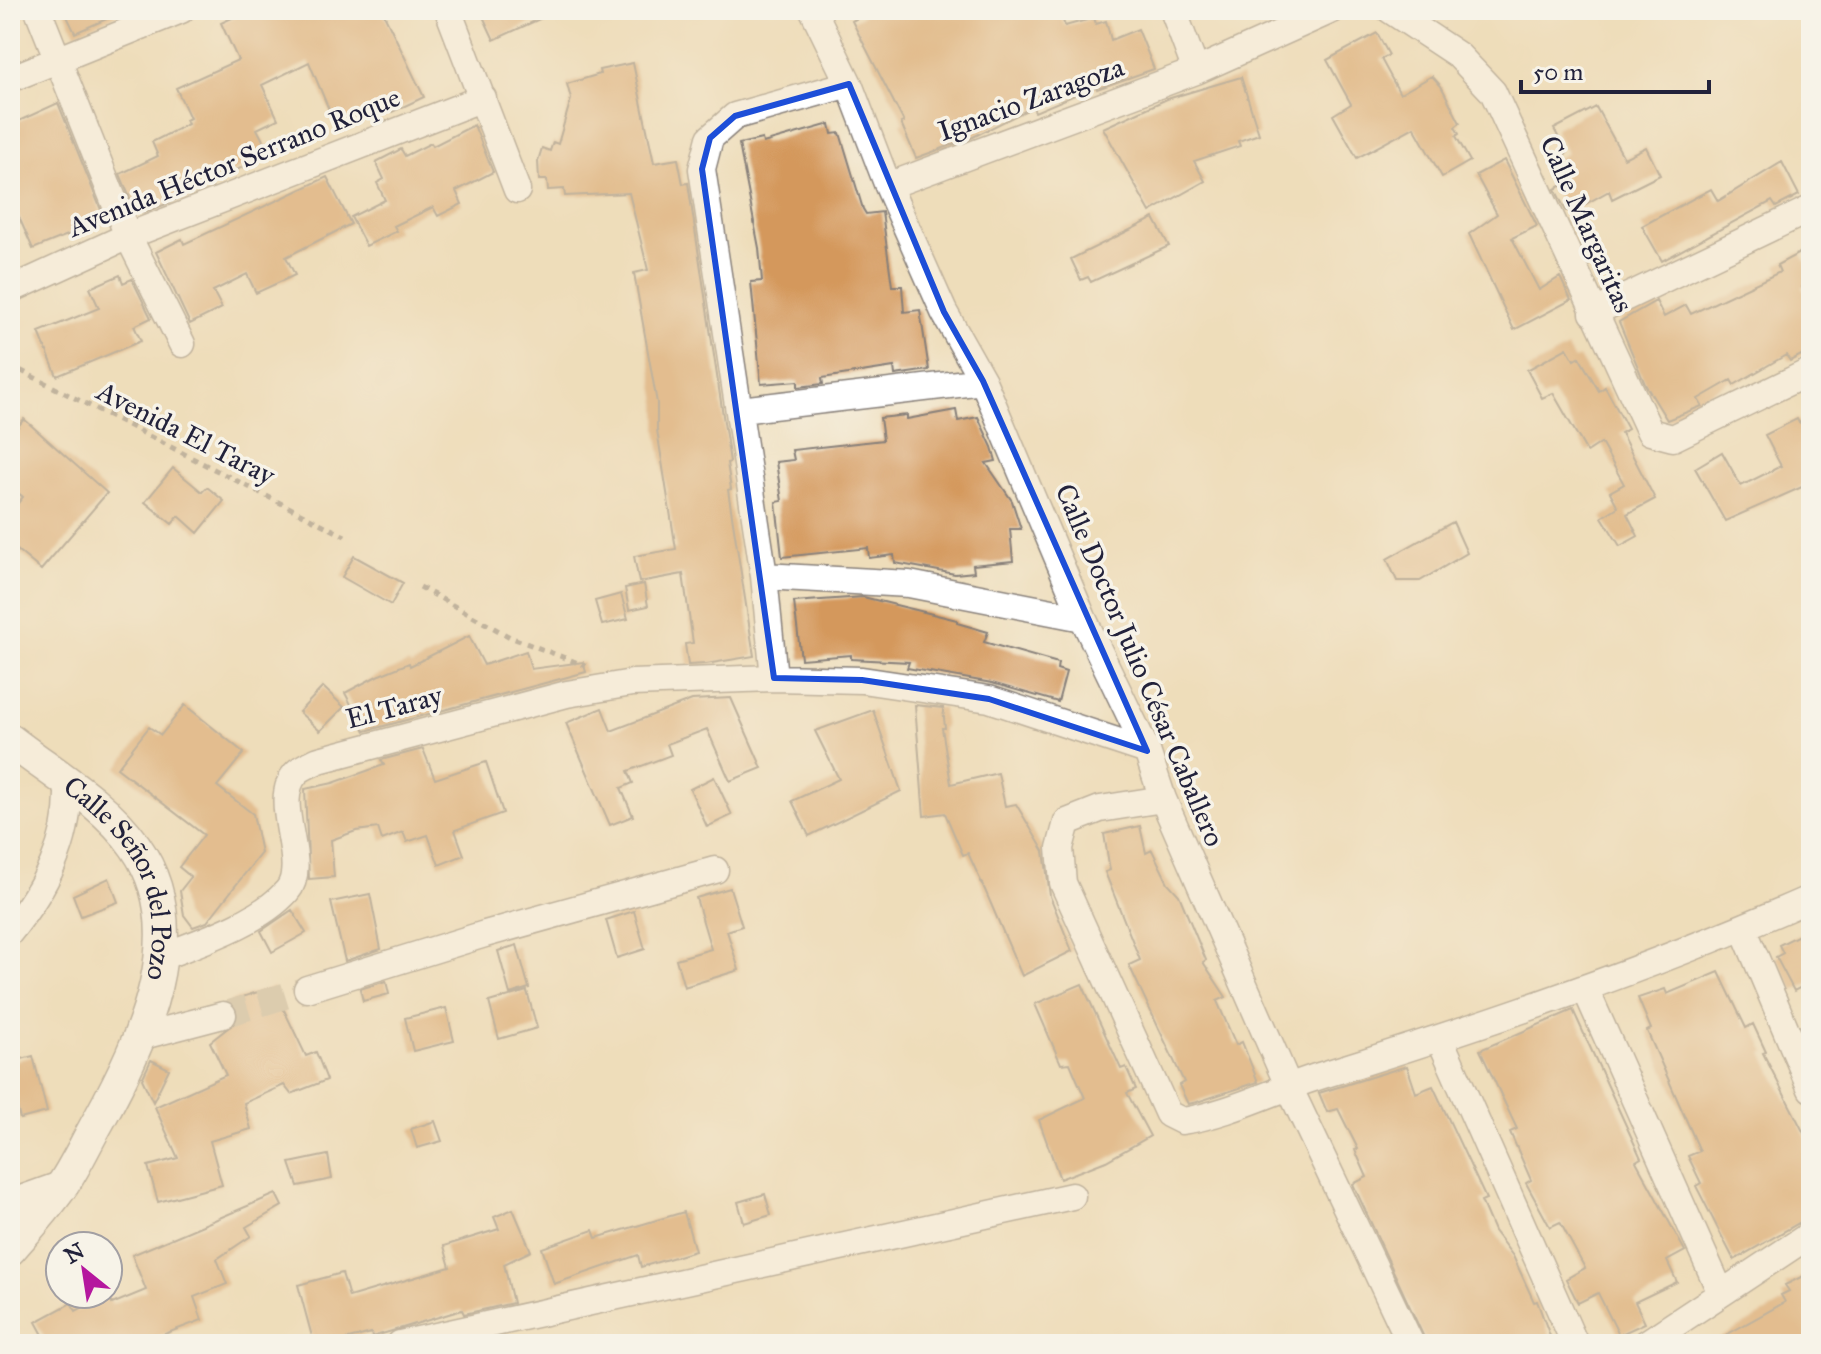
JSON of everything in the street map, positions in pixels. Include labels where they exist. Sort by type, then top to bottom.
[{"type":"street","points":[[38,10],[128,236],[182,344]]},
{"type":"street","points":[[10,79],[181,10]]},
{"type":"street","points":[[448,10],[517,190]]},
{"type":"street","name":"Calle Doctor Julio César Caballero","points":[[813,10],[849,84],[888,186],[944,312],[983,381],[1083,618],[1147,751],[1163,799],[1288,1085],[1411,1344]]},
{"type":"street","points":[[1173,10],[1196,71]]},
{"type":"street","name":"Ignacio Zaragoza","points":[[888,186],[1196,71],[1332,10]]},
{"type":"street","name":"Calle Margaritas","points":[[1390,10],[1458,55],[1493,92],[1639,415],[1650,432],[1673,438],[1811,371]]},
{"type":"street","points":[[774,678],[764,576],[702,169],[710,138],[735,116],[849,84]]},
{"type":"street","name":"Avenida Héctor Serrano Roque","points":[[10,290],[128,236],[483,98]]},
{"type":"street","points":[[1593,313],[1806,211]]},
{"type":"street","points":[[740,410],[983,381]]},
{"type":"street","points":[[764,576],[909,584],[1083,618]]},
{"type":"street","name":"El Taray","points":[[161,957],[251,918],[287,892],[293,880],[294,866],[287,794],[297,772],[319,760],[567,694],[632,683],[774,678],[862,680],[989,699],[1147,751]]},
{"type":"street","name":"Calle Señor del Pozo","points":[[10,740],[112,819],[135,846],[153,887],[160,917],[161,957],[143,1036],[63,1184],[10,1249]]},
{"type":"street","points":[[10,932],[42,885],[63,842],[69,816],[68,786]]},
{"type":"street","points":[[1163,799],[1100,809],[1067,822],[1060,848],[1063,883],[1168,1114],[1182,1121],[1197,1119],[1288,1085],[1440,1039],[1585,988],[1743,928],[1811,898]]},
{"type":"street","points":[[307,989],[485,934],[715,870]]},
{"type":"street","points":[[1743,928],[1811,1089]]},
{"type":"street","points":[[1585,988],[1720,1291]]},
{"type":"street","points":[[143,1036],[223,1015]]},
{"type":"street","points":[[1440,1039],[1575,1344]]},
{"type":"street","points":[[10,1203],[63,1184]]},
{"type":"street","points":[[400,1344],[1072,1196]]},
{"type":"street","points":[[1645,1344],[1720,1291],[1811,1234]]},
{"type":"path","name":"Avenida El Taray","points":[[10,365],[345,536]]},
{"type":"path","points":[[420,587],[510,637],[587,666]]},
{"type":"highlighted area","points":[[849,84],[944,312],[983,381],[1147,751],[989,699],[862,680],[774,678],[702,169],[710,138],[735,116]]},
{"type":"building","points":[[64,10],[127,10],[75,33]]},
{"type":"building","points":[[249,10],[382,10],[424,97],[392,112],[387,103],[335,124],[309,62],[262,85],[278,119],[257,129],[270,154],[143,213],[140,205],[134,208],[120,174],[158,156],[152,142],[188,124],[186,120],[190,118],[176,88],[238,60],[221,23]]},
{"type":"building","points":[[480,10],[559,10],[494,40]]},
{"type":"building","points":[[872,10],[1059,10],[1065,26],[1094,18],[1096,24],[1106,21],[1111,40],[1138,29],[1154,69],[1097,89],[1096,86],[1035,112],[1033,107],[971,138],[916,158],[901,123],[904,122],[852,21]]},
{"type":"building","points":[[1377,33],[1389,55],[1381,59],[1400,94],[1432,76],[1441,86],[1460,123],[1455,127],[1459,134],[1456,136],[1470,161],[1442,177],[1414,127],[1357,158],[1333,115],[1351,104],[1327,60]]},
{"type":"building","points":[[633,63],[654,163],[678,159],[683,184],[688,183],[730,462],[727,463],[731,489],[728,490],[754,656],[706,664],[688,665],[685,644],[693,643],[683,574],[639,582],[634,556],[676,549],[657,430],[657,403],[634,273],[648,270],[629,193],[565,196],[564,189],[548,190],[547,180],[539,180],[538,161],[542,148],[550,151],[553,142],[558,144],[571,99],[567,84],[600,74],[599,70]]},
{"type":"building","points":[[1241,77],[1259,134],[1238,141],[1240,146],[1194,161],[1205,181],[1150,212],[1103,128],[1167,99]]},
{"type":"building","points":[[58,103],[105,220],[33,249],[10,197],[10,125]]},
{"type":"building","points":[[1596,107],[1624,158],[1646,147],[1660,175],[1612,199],[1609,191],[1573,211],[1566,211],[1555,189],[1567,183],[1554,160],[1567,153],[1554,129]]},
{"type":"building","points":[[830,124],[832,134],[840,133],[863,209],[866,214],[882,212],[892,286],[902,286],[904,312],[920,310],[929,370],[895,375],[894,367],[822,378],[823,384],[798,387],[798,381],[761,384],[751,282],[762,281],[759,248],[739,144],[762,139],[763,143]]},
{"type":"building","points":[[474,125],[493,172],[456,191],[462,204],[438,216],[433,207],[394,226],[397,231],[366,246],[351,217],[385,200],[377,183],[384,179],[376,162],[401,149],[405,156],[431,143],[433,146]]},
{"type":"building","points":[[1504,160],[1537,226],[1512,238],[1539,290],[1560,277],[1571,300],[1514,330],[1469,234],[1497,214],[1476,175]]},
{"type":"building","points":[[1782,162],[1799,195],[1776,207],[1772,201],[1662,261],[1642,226],[1711,189],[1718,201]]},
{"type":"building","points":[[327,177],[351,224],[286,257],[295,275],[256,293],[247,274],[213,291],[222,308],[190,324],[156,252],[182,239],[184,244]]},
{"type":"building","points":[[1154,218],[1169,246],[1091,282],[1088,277],[1081,280],[1071,259]]},
{"type":"building","points":[[1801,252],[1811,271],[1811,282],[1802,287],[1811,302],[1811,350],[1790,361],[1786,355],[1734,385],[1731,380],[1698,399],[1702,406],[1667,420],[1645,384],[1619,322],[1656,301],[1664,317],[1686,305],[1691,314],[1780,272],[1777,265]]},
{"type":"building","points":[[120,275],[123,283],[132,279],[151,318],[134,326],[141,341],[57,376],[39,332],[99,308],[90,288]]},
{"type":"building","points":[[1567,348],[1574,360],[1579,357],[1599,391],[1605,387],[1628,429],[1621,433],[1655,499],[1627,514],[1638,536],[1620,546],[1602,517],[1618,507],[1610,492],[1624,484],[1601,443],[1587,452],[1553,393],[1542,398],[1527,370]]},
{"type":"building","points":[[956,410],[958,421],[978,417],[992,447],[996,461],[986,463],[1012,501],[1021,529],[1010,529],[1013,561],[973,565],[974,572],[955,574],[895,563],[894,555],[869,558],[868,548],[782,557],[776,502],[782,501],[776,462],[794,460],[792,450],[883,440],[880,418],[907,415],[907,419]]},
{"type":"building","points":[[1811,417],[1811,483],[1725,521],[1695,468],[1722,452],[1741,486],[1781,466],[1765,435],[1797,419],[1799,423]]},
{"type":"building","points":[[24,419],[107,493],[41,570],[10,544],[10,513],[23,497],[10,486],[10,436]]},
{"type":"building","points":[[173,468],[202,492],[207,487],[224,501],[198,533],[179,516],[172,524],[145,502]]},
{"type":"building","points":[[1453,522],[1467,553],[1420,581],[1397,581],[1387,559]]},
{"type":"building","points":[[354,556],[403,583],[391,605],[342,577]]},
{"type":"building","points":[[644,584],[648,606],[629,610],[625,588]]},
{"type":"building","points":[[621,594],[628,619],[602,625],[595,601]]},
{"type":"building","points":[[863,597],[957,620],[957,623],[988,632],[984,642],[1058,663],[1057,669],[1066,672],[1058,702],[992,683],[907,668],[909,662],[851,659],[851,655],[801,659],[794,602]]},
{"type":"building","points":[[469,636],[484,665],[526,651],[531,669],[583,662],[586,672],[365,731],[345,693],[377,676],[409,663],[410,666]]},
{"type":"building","points":[[323,687],[344,707],[320,731],[299,712]]},
{"type":"building","points":[[731,698],[762,768],[730,781],[707,729],[667,744],[671,755],[628,771],[633,783],[621,788],[633,816],[610,825],[566,723],[602,708],[611,731],[692,700]]},
{"type":"building","points":[[185,705],[244,753],[217,786],[253,814],[261,853],[207,922],[193,927],[184,915],[180,891],[191,877],[179,867],[204,835],[117,768],[149,727],[161,735]]},
{"type":"building","points":[[915,705],[943,708],[945,728],[942,728],[951,784],[998,773],[1005,806],[1016,804],[1044,851],[1050,896],[1072,951],[1022,976],[968,853],[963,855],[945,813],[924,816]]},
{"type":"building","points":[[873,710],[901,791],[809,836],[792,801],[839,779],[815,731]]},
{"type":"building","points":[[423,749],[435,779],[486,762],[503,813],[455,830],[464,855],[439,865],[428,835],[407,842],[403,832],[382,840],[378,828],[356,831],[331,840],[334,877],[309,879],[305,789],[333,783],[384,765],[381,760]]},
{"type":"building","points":[[714,777],[732,815],[707,827],[690,789]]},
{"type":"building","points":[[1140,826],[1146,853],[1152,850],[1168,883],[1179,895],[1206,960],[1203,962],[1226,997],[1217,1001],[1236,1045],[1242,1042],[1258,1082],[1188,1104],[1179,1085],[1184,1082],[1129,965],[1140,960],[1105,872],[1110,870],[1104,834]]},
{"type":"building","points":[[109,878],[118,902],[81,916],[73,895]]},
{"type":"building","points":[[730,888],[742,926],[727,931],[739,970],[684,987],[676,959],[711,949],[696,898]]},
{"type":"building","points":[[370,894],[381,949],[345,961],[331,902]]},
{"type":"building","points":[[292,910],[306,933],[272,952],[261,931]]},
{"type":"building","points":[[634,911],[645,949],[617,958],[606,920]]},
{"type":"building","points":[[1811,929],[1811,982],[1794,991],[1776,957],[1783,953],[1779,945]]},
{"type":"building","points":[[517,945],[529,988],[510,994],[498,951]]},
{"type":"building","points":[[1719,972],[1746,1028],[1753,1024],[1766,1052],[1763,1053],[1811,1147],[1811,1216],[1734,1260],[1696,1186],[1701,1183],[1688,1156],[1700,1151],[1647,1031],[1651,1029],[1638,998],[1665,989],[1667,994]]},
{"type":"building","points":[[386,981],[389,994],[363,1001],[360,989]]},
{"type":"building","points":[[1082,984],[1121,1069],[1126,1067],[1136,1089],[1127,1093],[1150,1136],[1106,1161],[1060,1179],[1039,1120],[1085,1098],[1070,1063],[1061,1064],[1035,1004]]},
{"type":"building","points":[[273,987],[306,1056],[316,1052],[327,1080],[291,1094],[284,1085],[244,1103],[251,1129],[210,1141],[222,1185],[158,1202],[148,1166],[178,1158],[155,1107],[226,1075],[210,1042],[238,1020],[238,1010],[230,1001]]},
{"type":"building","points":[[527,991],[537,1028],[499,1039],[489,1002]]},
{"type":"building","points":[[446,1008],[454,1041],[413,1051],[405,1018]]},
{"type":"building","points":[[1573,1010],[1641,1158],[1636,1161],[1685,1251],[1667,1261],[1677,1282],[1635,1302],[1645,1323],[1619,1335],[1598,1293],[1578,1303],[1566,1279],[1585,1268],[1560,1222],[1550,1227],[1526,1183],[1531,1180],[1510,1132],[1517,1129],[1480,1050]]},
{"type":"building","points":[[33,1056],[47,1112],[20,1119],[16,1103],[10,1104],[10,1062]]},
{"type":"building","points":[[151,1060],[169,1069],[153,1102],[142,1079]]},
{"type":"building","points":[[1407,1066],[1416,1093],[1433,1086],[1486,1199],[1481,1201],[1494,1231],[1513,1256],[1534,1302],[1537,1301],[1553,1344],[1427,1344],[1353,1184],[1367,1177],[1355,1150],[1358,1149],[1338,1109],[1327,1112],[1319,1093]]},
{"type":"building","points":[[435,1121],[442,1141],[417,1148],[411,1129]]},
{"type":"building","points":[[328,1155],[332,1179],[298,1186],[290,1163]]},
{"type":"building","points":[[276,1194],[282,1206],[246,1227],[251,1236],[217,1259],[227,1284],[194,1297],[202,1320],[138,1344],[48,1344],[36,1322],[58,1310],[124,1310],[124,1299],[146,1290],[132,1255]]},
{"type":"building","points":[[765,1194],[771,1215],[744,1223],[738,1202]]},
{"type":"building","points":[[513,1209],[531,1251],[504,1264],[513,1303],[464,1314],[462,1310],[372,1337],[371,1333],[330,1344],[314,1344],[298,1285],[342,1273],[349,1297],[450,1267],[444,1246],[499,1229],[494,1217]]},
{"type":"building","points":[[684,1212],[695,1251],[641,1267],[638,1255],[554,1284],[542,1248],[593,1230],[596,1238]]},
{"type":"building","points":[[1811,1272],[1811,1344],[1710,1344],[1785,1302],[1781,1295],[1789,1291],[1785,1285]]},
{"type":"tunnel","points":[[223,1015],[307,989]]}]
